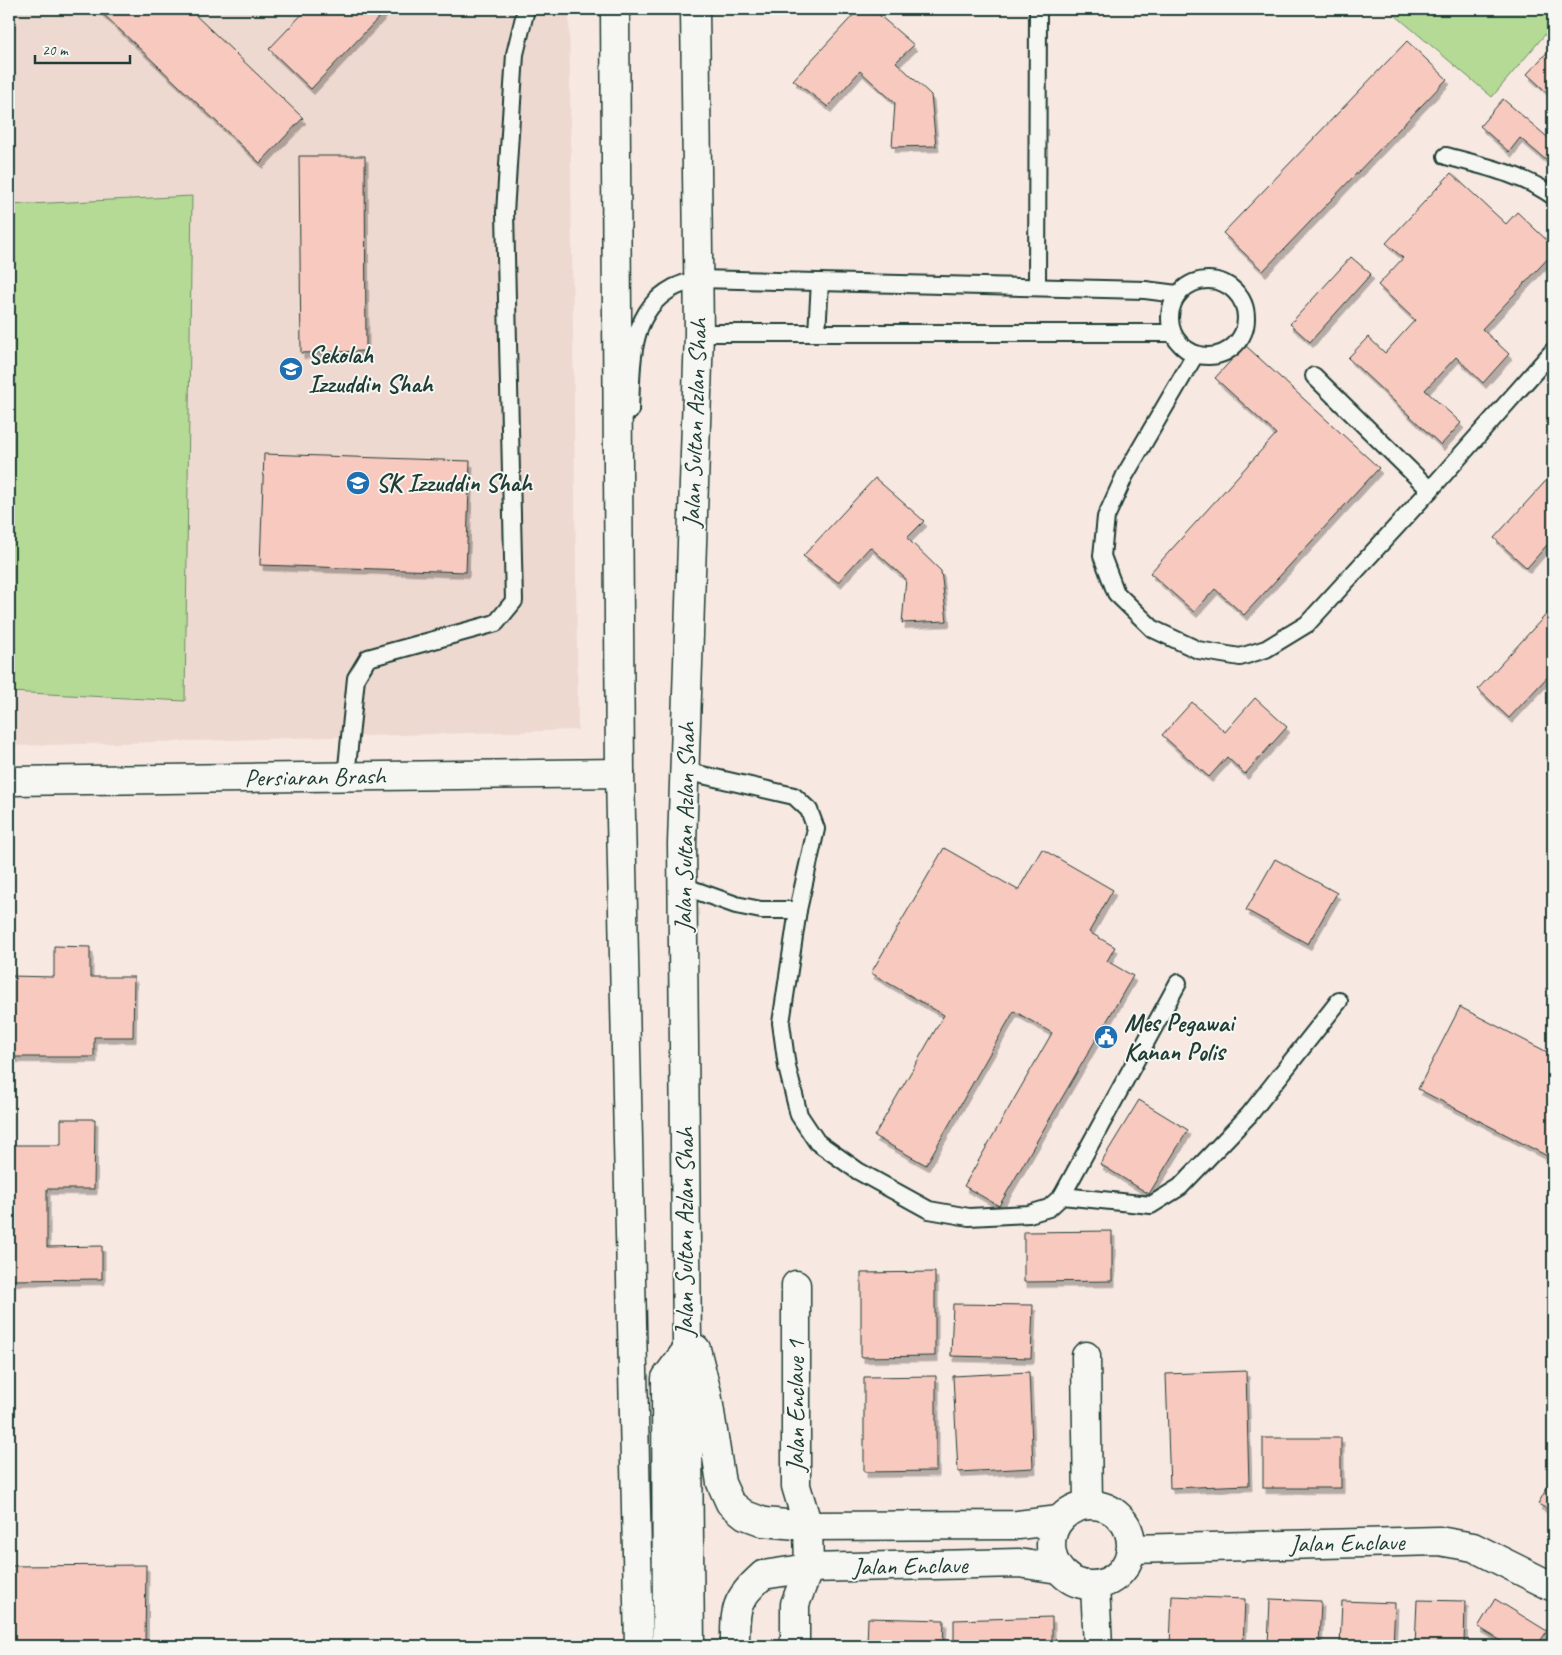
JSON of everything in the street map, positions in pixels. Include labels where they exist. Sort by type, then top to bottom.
[{"type":"main road","points":[[614,9],[620,774],[639,1646]]},
{"type":"main road","name":"Jalan Sultan Azlan Shah","points":[[690,1646],[683,886],[699,333],[694,9]]},
{"type":"main road","name":"Persiaran Brash","points":[[9,781],[620,774]]},
{"type":"main road","name":"Jalan Enclave 1","points":[[796,1285],[796,1486],[800,1505],[808,1526],[809,1568]]},
{"type":"main road","name":"Jalan Enclave","points":[[686,1309],[707,1393],[721,1483],[730,1504],[745,1515],[764,1522],[808,1526],[1018,1524],[1060,1520],[1068,1512],[1088,1505]]},
{"type":"main road","points":[[668,1646],[666,1378],[686,1351]]},
{"type":"main road","points":[[1086,1356],[1088,1505],[1102,1506],[1115,1512],[1124,1522],[1130,1535],[1132,1549],[1128,1562],[1120,1574],[1108,1582],[1095,1586],[1098,1646]]},
{"type":"main road","points":[[1058,1569],[1052,1557],[1050,1544],[1060,1520]]},
{"type":"main road","name":"Jalan Enclave","points":[[1132,1549],[1439,1541],[1473,1547],[1553,1587]]},
{"type":"main road","name":"Jalan Enclave","points":[[735,1646],[735,1613],[745,1590],[763,1575],[809,1568],[1019,1563],[1058,1569],[1068,1579],[1081,1585],[1095,1586]]},
{"type":"main road","points":[[795,1646],[795,1604],[809,1568]]},
{"type":"lane","points":[[346,777],[356,678],[368,658],[496,623],[514,601],[505,213],[515,54],[526,9]]},
{"type":"lane","points":[[1037,287],[1038,9]]},
{"type":"lane","points":[[1446,156],[1494,169],[1541,187],[1553,196]]},
{"type":"lane","points":[[618,462],[629,449],[635,342],[645,311],[657,298],[674,287],[698,279],[1145,290],[1177,294]]},
{"type":"lane","points":[[1197,281],[1221,281],[1240,296],[1247,319],[1239,342],[1219,356],[1195,355],[1181,346],[1172,333],[1170,313],[1177,294],[1197,281]]},
{"type":"lane","points":[[817,333],[820,282]]},
{"type":"lane","points":[[699,333],[1172,333]]},
{"type":"lane","points":[[1195,355],[1125,475],[1106,518],[1102,556],[1116,594],[1153,629],[1198,650],[1240,657],[1266,649],[1307,624],[1553,352]]},
{"type":"lane","points":[[1314,376],[1430,490]]},
{"type":"lane","points":[[685,771],[794,796],[809,810],[816,829],[798,910],[781,1023],[787,1067],[799,1115],[817,1142],[858,1171],[929,1210],[969,1217],[1029,1214],[1049,1208],[1062,1196],[1178,983]]},
{"type":"lane","points":[[683,886],[736,906],[761,910],[798,910]]},
{"type":"lane","points":[[1062,1196],[1151,1205],[1180,1187],[1249,1114],[1339,1001]]},
{"type":"shaded area","name":"Sekolah Izzuddin Shah","points":[[9,9],[569,9],[578,730],[9,746]]},
{"type":"green space","points":[[1388,9],[1553,9],[1553,25],[1492,97]]},
{"type":"green space","points":[[192,196],[185,701],[9,692],[9,205]]},
{"type":"building","points":[[98,9],[189,9],[303,118],[260,163]]},
{"type":"building","points":[[307,9],[387,9],[311,89],[269,49]]},
{"type":"building","points":[[859,9],[872,9],[914,45],[896,62],[931,95],[936,146],[892,147],[895,103],[860,71],[828,107],[793,80]]},
{"type":"building","points":[[1407,41],[1447,79],[1263,271],[1223,233]]},
{"type":"building","points":[[1553,46],[1553,98],[1527,74]]},
{"type":"building","points":[[1503,99],[1553,142],[1553,166],[1520,138],[1509,152],[1480,126]]},
{"type":"building","points":[[299,156],[365,156],[366,351],[301,353]]},
{"type":"building","points":[[1451,173],[1506,224],[1517,212],[1553,246],[1553,253],[1482,329],[1509,354],[1483,383],[1456,357],[1425,390],[1461,423],[1441,445],[1348,358],[1368,337],[1385,353],[1415,320],[1378,285],[1403,258],[1386,243]]},
{"type":"building","points":[[1351,257],[1371,274],[1310,342],[1290,324]]},
{"type":"building","points":[[1245,345],[1379,468],[1244,615],[1215,589],[1194,612],[1150,573],[1276,434],[1215,378]]},
{"type":"building","points":[[264,454],[470,461],[466,572],[260,565]]},
{"type":"building","points":[[1553,473],[1553,538],[1527,568],[1494,538]]},
{"type":"building","points":[[875,478],[924,521],[907,538],[941,571],[947,621],[902,623],[906,579],[870,547],[838,582],[803,556]]},
{"type":"building","points":[[1553,607],[1553,671],[1509,718],[1478,689]]},
{"type":"building","points":[[1255,698],[1287,727],[1245,774],[1227,757],[1209,777],[1162,735],[1192,702],[1225,732]]},
{"type":"building","points":[[944,848],[1018,890],[1042,849],[1113,890],[1089,932],[1115,947],[1107,961],[1133,976],[999,1206],[964,1186],[1052,1033],[1014,1011],[926,1165],[874,1136],[944,1015],[871,973]]},
{"type":"building","points":[[1275,859],[1337,893],[1308,944],[1246,910]]},
{"type":"building","points":[[54,946],[90,947],[90,977],[134,977],[133,1037],[94,1037],[94,1057],[9,1057],[9,976],[54,977]]},
{"type":"building","points":[[1460,1007],[1553,1055],[1553,1159],[1418,1089]]},
{"type":"building","points":[[1139,1100],[1188,1130],[1149,1194],[1100,1164]]},
{"type":"building","points":[[61,1119],[95,1119],[94,1189],[47,1189],[47,1247],[102,1246],[102,1279],[11,1280],[9,1164],[11,1164],[11,1145],[61,1145]]},
{"type":"building","points":[[1112,1231],[1112,1281],[1024,1282],[1024,1232]]},
{"type":"building","points":[[935,1272],[935,1356],[861,1357],[861,1273]]},
{"type":"building","points":[[953,1304],[1033,1305],[1031,1358],[951,1356]]},
{"type":"building","points":[[1246,1371],[1249,1485],[1170,1488],[1166,1374]]},
{"type":"building","points":[[1029,1372],[1033,1468],[958,1472],[953,1376]]},
{"type":"building","points":[[936,1376],[936,1471],[864,1472],[864,1377]]},
{"type":"building","points":[[1263,1438],[1341,1438],[1341,1488],[1263,1488]]},
{"type":"building","points":[[1553,1477],[1553,1512],[1538,1504]]},
{"type":"building","points":[[146,1565],[145,1645],[9,1645],[9,1566]]},
{"type":"building","points":[[1172,1596],[1245,1599],[1243,1646],[1170,1646]]},
{"type":"building","points":[[1270,1599],[1321,1601],[1319,1646],[1268,1646]]},
{"type":"building","points":[[1495,1599],[1547,1631],[1537,1646],[1510,1646],[1478,1627]]},
{"type":"building","points":[[1417,1600],[1465,1601],[1464,1646],[1415,1646]]},
{"type":"building","points":[[1342,1601],[1395,1603],[1393,1646],[1340,1646]]},
{"type":"building","points":[[1052,1617],[1052,1646],[954,1646],[954,1620]]},
{"type":"building","points":[[868,1618],[944,1620],[943,1646],[867,1646]]},
{"type":"place","name":"Sekolah Izzuddin Shah","points":[[291,369]]},
{"type":"place","name":"SK Izzuddin Shah","points":[[358,483]]},
{"type":"place","name":"Mes Pegawai Kanan Polis","points":[[1106,1037]]}]
